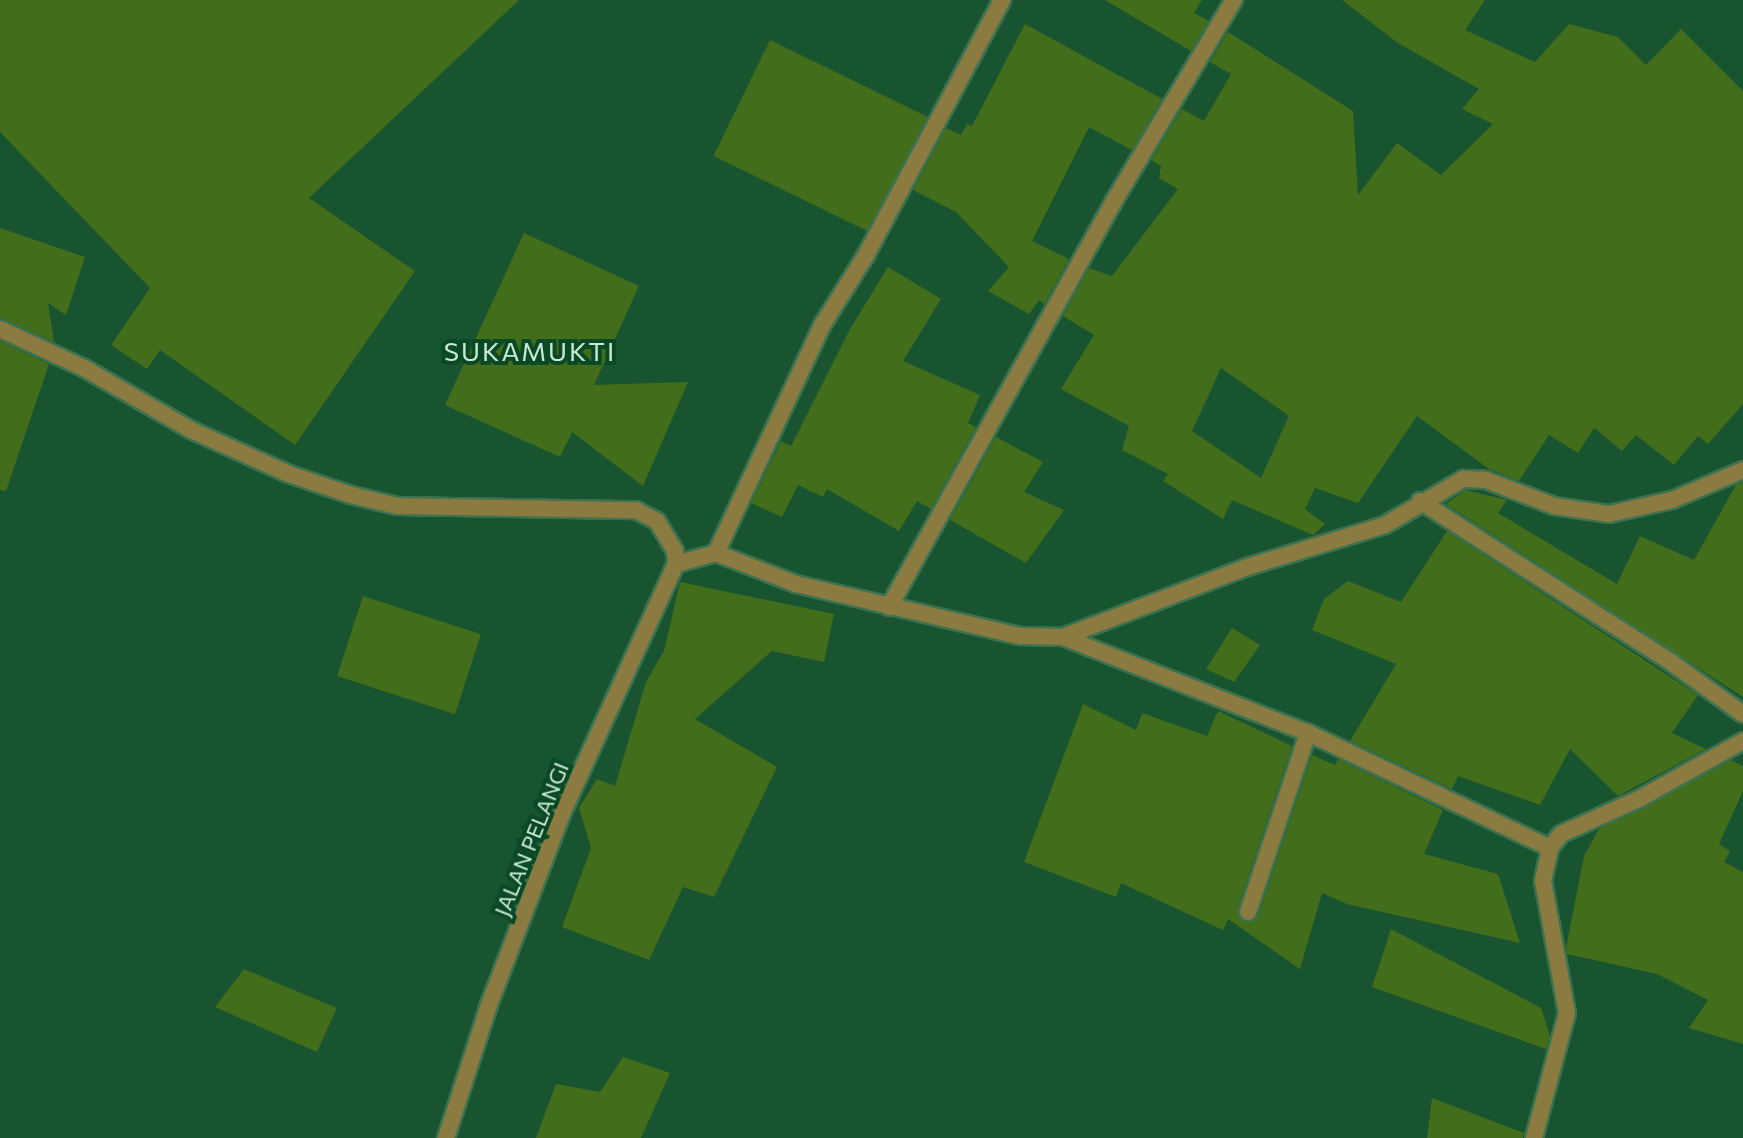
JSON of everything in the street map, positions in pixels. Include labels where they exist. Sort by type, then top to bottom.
[{"type":"street","points":[[716,553],[823,324],[873,242],[1002,0]]},
{"type":"street","points":[[889,607],[1114,201],[1234,0]]},
{"type":"street","points":[[0,329],[84,368],[191,430],[289,474],[397,506],[636,510],[657,521],[675,551],[676,564],[716,553],[796,584],[889,607],[990,631],[1063,637],[1308,733],[1550,848]]},
{"type":"street","points":[[1063,637],[1247,567],[1385,525],[1420,501],[1474,478],[1554,506],[1609,514],[1672,500],[1743,470]]},
{"type":"street","points":[[1420,501],[1672,663],[1743,714]]},
{"type":"street","name":"JALAN PELANGI","points":[[446,1138],[489,1005],[561,816],[676,564]]},
{"type":"street","points":[[1248,912],[1308,733]]},
{"type":"street","points":[[1534,1138],[1567,1013],[1543,881],[1550,848],[1561,834],[1639,799],[1743,741]]},
{"type":"building","points":[[0,0],[519,0],[309,198],[415,271],[295,445],[160,350],[147,369],[111,345],[150,288],[0,132]]},
{"type":"building","points":[[1105,0],[1202,0],[1194,13],[1209,21],[1191,51]]},
{"type":"building","points":[[1342,0],[1485,0],[1465,30],[1535,62],[1569,24],[1618,37],[1646,65],[1681,29],[1743,91],[1743,404],[1708,444],[1698,436],[1674,465],[1636,435],[1622,451],[1594,428],[1578,453],[1549,435],[1519,481],[1489,469],[1417,416],[1358,503],[1315,488],[1305,509],[1325,524],[1313,535],[1232,500],[1223,519],[1163,481],[1168,474],[1122,450],[1129,426],[1061,389],[1094,335],[1063,316],[1089,268],[1112,276],[1178,189],[1159,178],[1161,166],[1151,160],[1182,109],[1204,121],[1231,74],[1210,62],[1228,32],[1353,111],[1358,195],[1397,143],[1441,175],[1493,124],[1462,109],[1479,89],[1398,43]],"holes":[[[1221,368],[1289,416],[1261,478],[1192,431]]]},
{"type":"building","points":[[1025,24],[1162,99],[1132,150],[1089,127],[1032,241],[1069,259],[1044,304],[1039,300],[1029,314],[988,291],[1009,267],[956,212],[913,190],[946,128],[961,135],[967,124],[972,126]]},
{"type":"building","points":[[770,40],[927,117],[871,233],[713,156]]},
{"type":"building","points":[[0,228],[85,257],[66,315],[48,303],[54,342],[0,318]]},
{"type":"building","points":[[524,233],[639,286],[594,385],[688,382],[643,486],[572,432],[560,457],[445,405]]},
{"type":"building","points":[[888,267],[941,299],[903,361],[980,395],[968,423],[976,427],[931,509],[917,501],[899,531],[827,489],[823,497],[798,485],[782,517],[751,503],[781,441],[791,446],[850,329]]},
{"type":"building","points":[[0,341],[49,364],[6,491],[0,490]]},
{"type":"building","points":[[996,437],[1043,462],[1024,492],[1064,510],[1026,563],[950,520]]},
{"type":"building","points":[[1743,482],[1743,697],[1446,504],[1466,490],[1507,500],[1498,513],[1617,584],[1640,536],[1694,560],[1736,485]]},
{"type":"building","points":[[1447,531],[1698,695],[1672,733],[1706,749],[1618,796],[1570,749],[1540,805],[1458,776],[1452,789],[1350,741],[1396,664],[1312,630],[1324,599],[1348,581],[1401,602]]},
{"type":"building","points":[[680,582],[834,614],[824,662],[772,651],[695,719],[777,767],[714,897],[683,887],[649,960],[562,927],[591,848],[579,808],[597,779],[615,786],[646,682],[664,651]]},
{"type":"building","points":[[363,596],[481,634],[455,714],[337,676]]},
{"type":"building","points":[[1232,628],[1260,645],[1234,682],[1206,669]]},
{"type":"building","points":[[1083,704],[1136,730],[1142,713],[1207,736],[1218,711],[1292,746],[1238,908],[1244,922],[1258,916],[1312,755],[1335,765],[1338,759],[1443,810],[1424,854],[1498,874],[1520,943],[1347,904],[1322,893],[1300,969],[1228,919],[1223,930],[1121,883],[1116,897],[1024,862]]},
{"type":"building","points":[[1731,760],[1743,766],[1743,791],[1719,844],[1730,851],[1724,862],[1743,872],[1743,1044],[1689,1028],[1708,1000],[1657,974],[1567,954],[1566,948],[1584,856],[1599,829]]},
{"type":"building","points":[[1391,929],[1541,1008],[1550,1036],[1546,1049],[1372,987]]},
{"type":"building","points":[[244,969],[337,1008],[317,1052],[215,1007]]},
{"type":"building","points":[[623,1057],[670,1073],[641,1138],[536,1138],[556,1084],[600,1092]]},
{"type":"building","points":[[1432,1098],[1524,1133],[1523,1138],[1427,1138]]},
{"type":"district","name":"SUKAMUKTI","points":[[530,351]]}]
